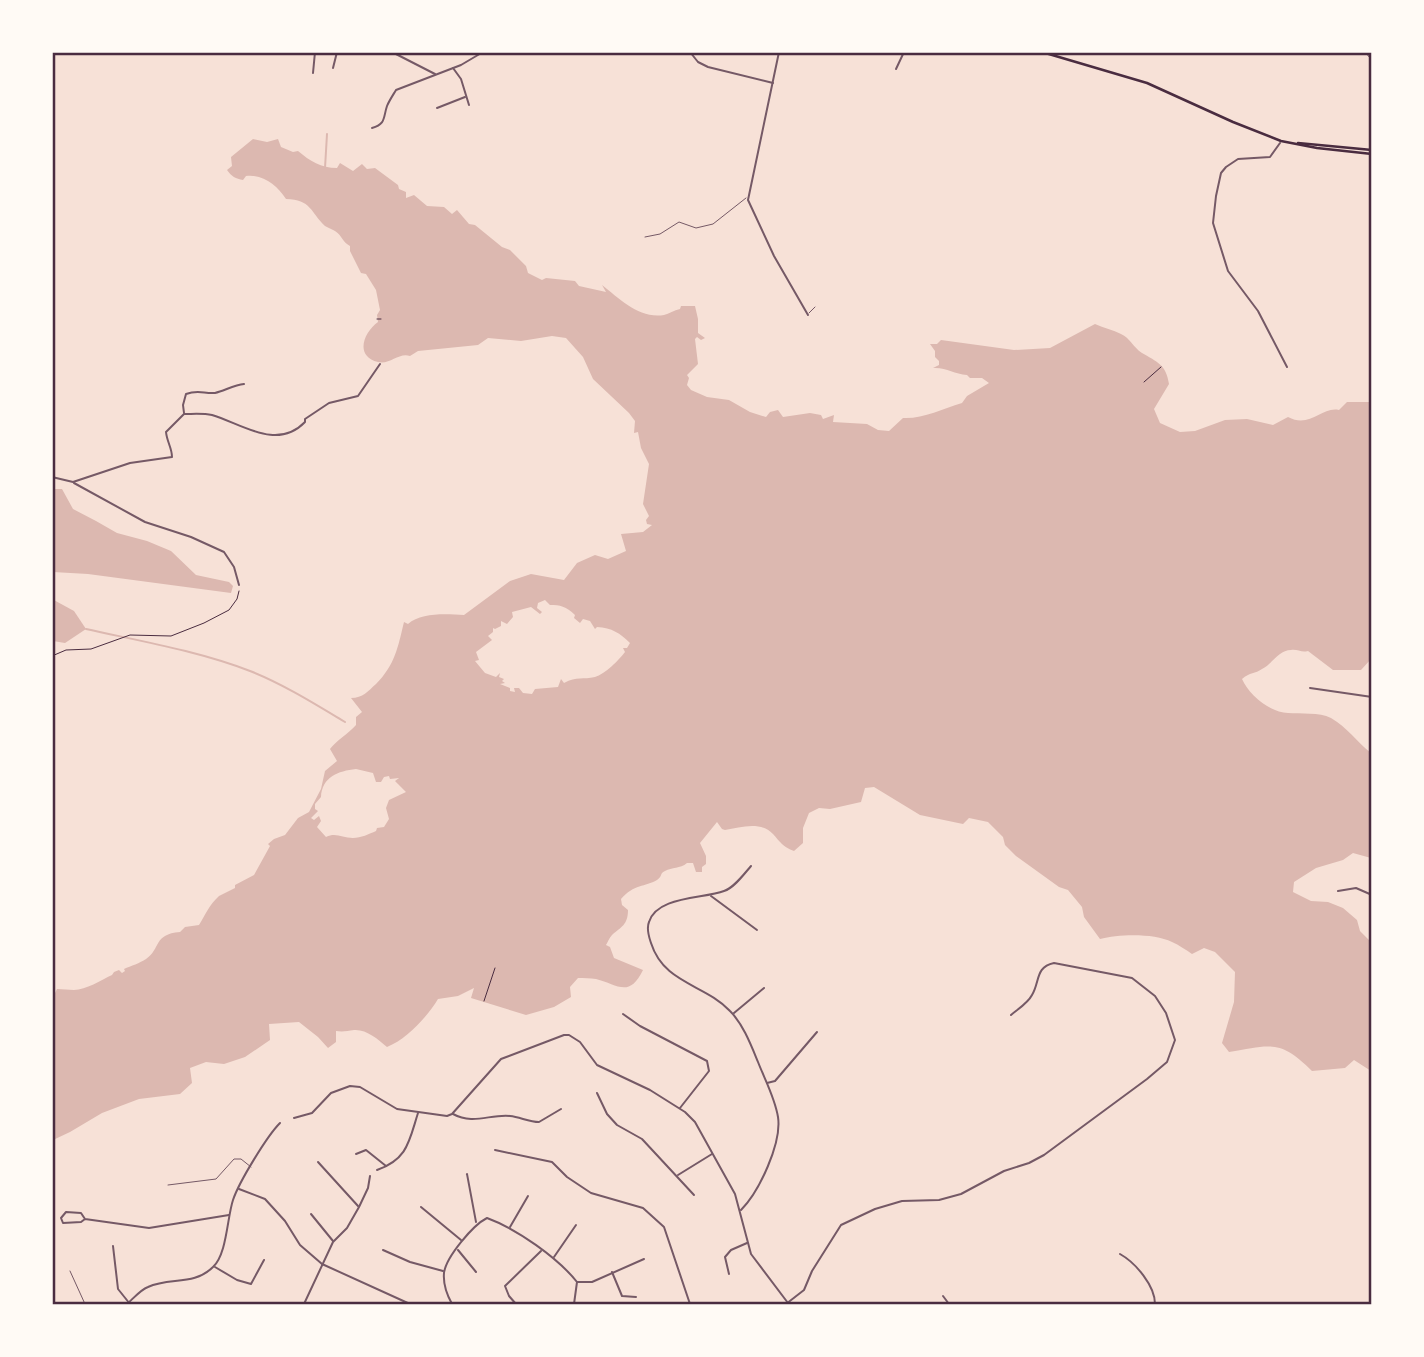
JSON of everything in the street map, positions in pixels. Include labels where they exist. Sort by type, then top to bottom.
[{"type":"main road","points":[[1041,52],[1147,83],[1281,141],[1371,152]]},
{"type":"street","points":[[313,74],[315,52]]},
{"type":"street","points":[[333,68],[337,52]]},
{"type":"street","points":[[392,52],[437,75]]},
{"type":"street","points":[[372,128],[380,126],[385,120],[387,107],[396,90],[437,75],[483,52]]},
{"type":"street","points":[[691,52],[698,62],[708,67],[774,83]]},
{"type":"street","points":[[779,52],[748,197],[774,256],[808,315]]},
{"type":"street","points":[[897,69],[904,52]]},
{"type":"street","points":[[452,68],[461,79],[469,105]]},
{"type":"street","points":[[437,108],[465,97]]},
{"type":"street","points":[[1281,141],[1269,157],[1238,159],[1221,173],[1213,223],[1228,271],[1258,311],[1287,367]]},
{"type":"street","points":[[73,482],[130,463],[172,457],[166,432],[184,414],[211,415],[265,435],[292,433],[305,419],[329,402],[358,397],[380,364]]},
{"type":"street","points":[[184,414],[186,394],[196,390],[216,393],[230,386],[244,384]]},
{"type":"street","points":[[52,477],[73,482],[145,522],[191,537],[224,552],[234,567],[239,585]]},
{"type":"street","points":[[1310,688],[1371,697]]},
{"type":"street","points":[[740,1210],[764,1174],[779,1121],[775,1103],[751,1045],[733,1013],[718,999],[676,977],[657,956],[648,929],[654,913],[668,903],[710,895],[729,888],[751,866]]},
{"type":"street","points":[[1338,891],[1356,888],[1371,895]]},
{"type":"street","points":[[710,895],[757,930]]},
{"type":"street","points":[[294,1118],[312,1113],[331,1093],[350,1086],[364,1089],[388,1105],[418,1113],[447,1116],[452,1114],[501,1059],[569,1035],[580,1042],[597,1065],[642,1086],[695,1122],[734,1194],[755,1261],[788,1304],[804,1290],[812,1271],[841,1225],[875,1209],[902,1201],[939,1200],[961,1194],[1004,1171],[1044,1155],[1167,1062],[1175,1040],[1166,1013],[1155,996],[1132,978],[1054,963],[1042,968],[1032,995],[1011,1015]]},
{"type":"street","points":[[733,1013],[764,988]]},
{"type":"street","points":[[623,1014],[640,1026],[707,1061],[709,1071],[679,1109]]},
{"type":"street","points":[[766,1083],[775,1081],[817,1032]]},
{"type":"street","points":[[597,1093],[607,1114],[617,1125],[642,1139],[694,1195]]},
{"type":"street","points":[[452,1114],[461,1119],[480,1120],[510,1116],[539,1122],[561,1109]]},
{"type":"street","points":[[377,1170],[387,1167],[403,1155],[418,1113]]},
{"type":"street","points":[[113,1246],[118,1289],[129,1304],[146,1287],[192,1280],[215,1266],[239,1188],[270,1134],[280,1123]]},
{"type":"street","points":[[356,1154],[366,1150],[387,1167]]},
{"type":"street","points":[[495,1150],[552,1163],[591,1193],[643,1208],[664,1227],[690,1304]]},
{"type":"street","points":[[677,1175],[713,1154]]},
{"type":"street","points":[[318,1162],[359,1207]]},
{"type":"street","points":[[467,1174],[476,1223]]},
{"type":"street","points":[[304,1304],[333,1242],[347,1228],[359,1207],[368,1188],[370,1176]]},
{"type":"street","points":[[239,1188],[265,1199],[285,1221],[300,1245],[322,1264],[410,1304]]},
{"type":"street","points":[[510,1228],[528,1196]]},
{"type":"street","points":[[421,1207],[461,1241]]},
{"type":"street","points":[[85,1219],[81,1213],[66,1212],[61,1218],[63,1223],[81,1222],[85,1219],[149,1228],[230,1215]]},
{"type":"street","points":[[311,1214],[333,1242]]},
{"type":"street","points":[[452,1304],[446,1293],[444,1271],[461,1241],[476,1223],[488,1218],[510,1228],[554,1258],[577,1282],[592,1282],[644,1259]]},
{"type":"street","points":[[554,1258],[576,1225]]},
{"type":"street","points":[[729,1275],[725,1257],[731,1250],[748,1243]]},
{"type":"street","points":[[457,1249],[476,1272]]},
{"type":"street","points":[[383,1250],[410,1262],[444,1271]]},
{"type":"street","points":[[515,1304],[505,1286],[541,1251]]},
{"type":"street","points":[[1120,1254],[1149,1284],[1155,1296],[1155,1304]]},
{"type":"street","points":[[215,1266],[237,1280],[251,1284],[264,1260]]},
{"type":"street","points":[[611,1272],[622,1296],[636,1297]]},
{"type":"street","points":[[574,1304],[577,1282]]},
{"type":"street","points":[[943,1296],[949,1304]]},
{"type":"lane","points":[[645,237],[660,234],[679,222],[695,229],[713,224],[748,197]]},
{"type":"lane","points":[[808,315],[815,307]]},
{"type":"lane","points":[[169,1185],[216,1178],[234,1160],[241,1159],[251,1167]]},
{"type":"lane","points":[[70,1271],[85,1304]]},
{"type":"path","points":[[1365,52],[1371,60]]},
{"type":"path","points":[[1144,382],[1161,367]]},
{"type":"path","points":[[52,656],[66,650],[91,649],[130,635],[171,636],[229,610],[237,599],[239,585]]},
{"type":"path","points":[[484,1001],[495,968]]},
{"type":"shaded area","points":[[253,139],[267,142],[278,139],[281,147],[293,152],[298,151],[311,161],[331,168],[337,168],[340,163],[353,171],[362,164],[367,169],[375,168],[406,192],[406,198],[414,195],[427,206],[444,207],[452,214],[457,210],[469,224],[475,225],[502,247],[510,250],[526,266],[528,273],[542,280],[546,278],[575,281],[579,286],[606,292],[602,285],[630,307],[646,314],[666,314],[680,309],[681,306],[695,306],[698,333],[705,338],[695,339],[698,364],[687,375],[687,385],[691,390],[707,397],[729,400],[750,412],[766,417],[770,412],[778,410],[783,417],[810,413],[821,415],[823,419],[834,415],[833,422],[867,424],[878,430],[889,431],[903,418],[925,415],[962,403],[967,396],[989,383],[982,378],[970,378],[967,375],[933,368],[939,365],[939,361],[930,344],[937,344],[941,340],[1014,350],[1050,348],[1095,324],[1124,336],[1163,368],[1169,384],[1154,409],[1160,423],[1180,432],[1195,431],[1225,420],[1247,419],[1273,425],[1288,417],[1303,420],[1327,411],[1339,410],[1347,402],[1371,402],[1371,659],[1361,670],[1333,670],[1308,651],[1293,650],[1279,655],[1266,667],[1242,679],[1255,697],[1267,706],[1281,712],[1316,714],[1331,718],[1371,753],[1371,858],[1353,853],[1343,860],[1316,868],[1294,882],[1293,892],[1311,901],[1328,902],[1343,908],[1357,920],[1360,931],[1371,942],[1371,1071],[1354,1060],[1345,1068],[1312,1071],[1291,1054],[1274,1047],[1229,1052],[1222,1043],[1234,1002],[1235,972],[1215,952],[1204,948],[1192,954],[1165,939],[1146,936],[1126,935],[1100,939],[1084,917],[1082,907],[1068,890],[1059,887],[1016,856],[988,822],[969,818],[963,824],[920,815],[874,787],[865,788],[861,802],[830,809],[819,808],[809,813],[803,828],[803,843],[794,851],[784,846],[763,827],[725,830],[717,822],[700,843],[706,856],[702,872],[696,872],[693,863],[687,863],[665,871],[657,880],[626,894],[621,899],[622,905],[628,910],[627,919],[606,945],[610,947],[614,958],[643,970],[638,979],[628,987],[596,979],[578,978],[570,987],[571,997],[554,1007],[526,1015],[471,998],[474,988],[458,996],[438,999],[416,1027],[387,1047],[367,1033],[354,1030],[336,1031],[336,1042],[328,1048],[299,1022],[269,1024],[270,1040],[245,1057],[224,1064],[206,1062],[190,1068],[192,1083],[180,1094],[139,1099],[102,1113],[53,1140],[52,999],[57,989],[79,990],[119,970],[122,973],[124,969],[151,955],[165,936],[180,932],[185,927],[199,925],[219,896],[254,875],[270,846],[268,844],[285,835],[298,818],[309,812],[321,789],[325,771],[337,761],[330,749],[356,725],[356,717],[362,712],[351,698],[365,694],[388,670],[398,648],[404,622],[408,624],[420,617],[434,615],[464,615],[510,581],[531,574],[564,580],[577,563],[595,555],[608,559],[626,551],[621,534],[643,532],[652,525],[647,524],[649,516],[643,504],[649,464],[641,448],[638,432],[634,433],[635,421],[593,379],[583,357],[566,338],[552,336],[521,341],[488,338],[478,345],[418,351],[387,362],[371,359],[366,355],[364,344],[369,332],[378,322],[377,315],[380,310],[376,290],[366,274],[361,273],[350,246],[325,226],[306,204],[286,199],[269,182],[252,176],[246,176],[243,180],[232,176],[227,170],[232,166],[231,157]],"holes":[[[545,600],[550,605],[569,610],[580,623],[583,619],[590,621],[595,629],[597,627],[611,630],[630,643],[627,648],[623,648],[625,652],[616,663],[595,677],[564,683],[561,679],[558,687],[535,689],[532,694],[523,693],[519,688],[514,688],[515,692],[510,691],[510,688],[500,684],[505,683],[502,681],[504,679],[499,677],[500,673],[496,677],[485,673],[475,661],[479,660],[476,652],[492,640],[488,636],[493,632],[493,628],[501,626],[501,621],[507,624],[513,617],[512,612],[531,607],[540,614],[542,612],[537,608],[538,603]],[[356,769],[373,773],[376,782],[389,776],[390,779],[399,778],[395,781],[406,792],[389,800],[386,808],[389,819],[384,827],[359,837],[326,837],[317,827],[321,821],[319,816],[314,820],[311,818],[318,811],[315,804],[321,797],[324,784],[332,776]]]},
{"type":"shaded area","points":[[52,489],[62,489],[73,509],[117,533],[171,551],[196,575],[229,582],[233,586],[231,593],[88,574],[53,572]]},
{"type":"shaded area","points":[[52,599],[74,611],[86,629],[65,643],[53,641]]},
{"type":"waterway","points":[[325,168],[327,134]]},
{"type":"waterway","points":[[86,629],[189,652],[250,671],[287,688],[345,722]]}]
